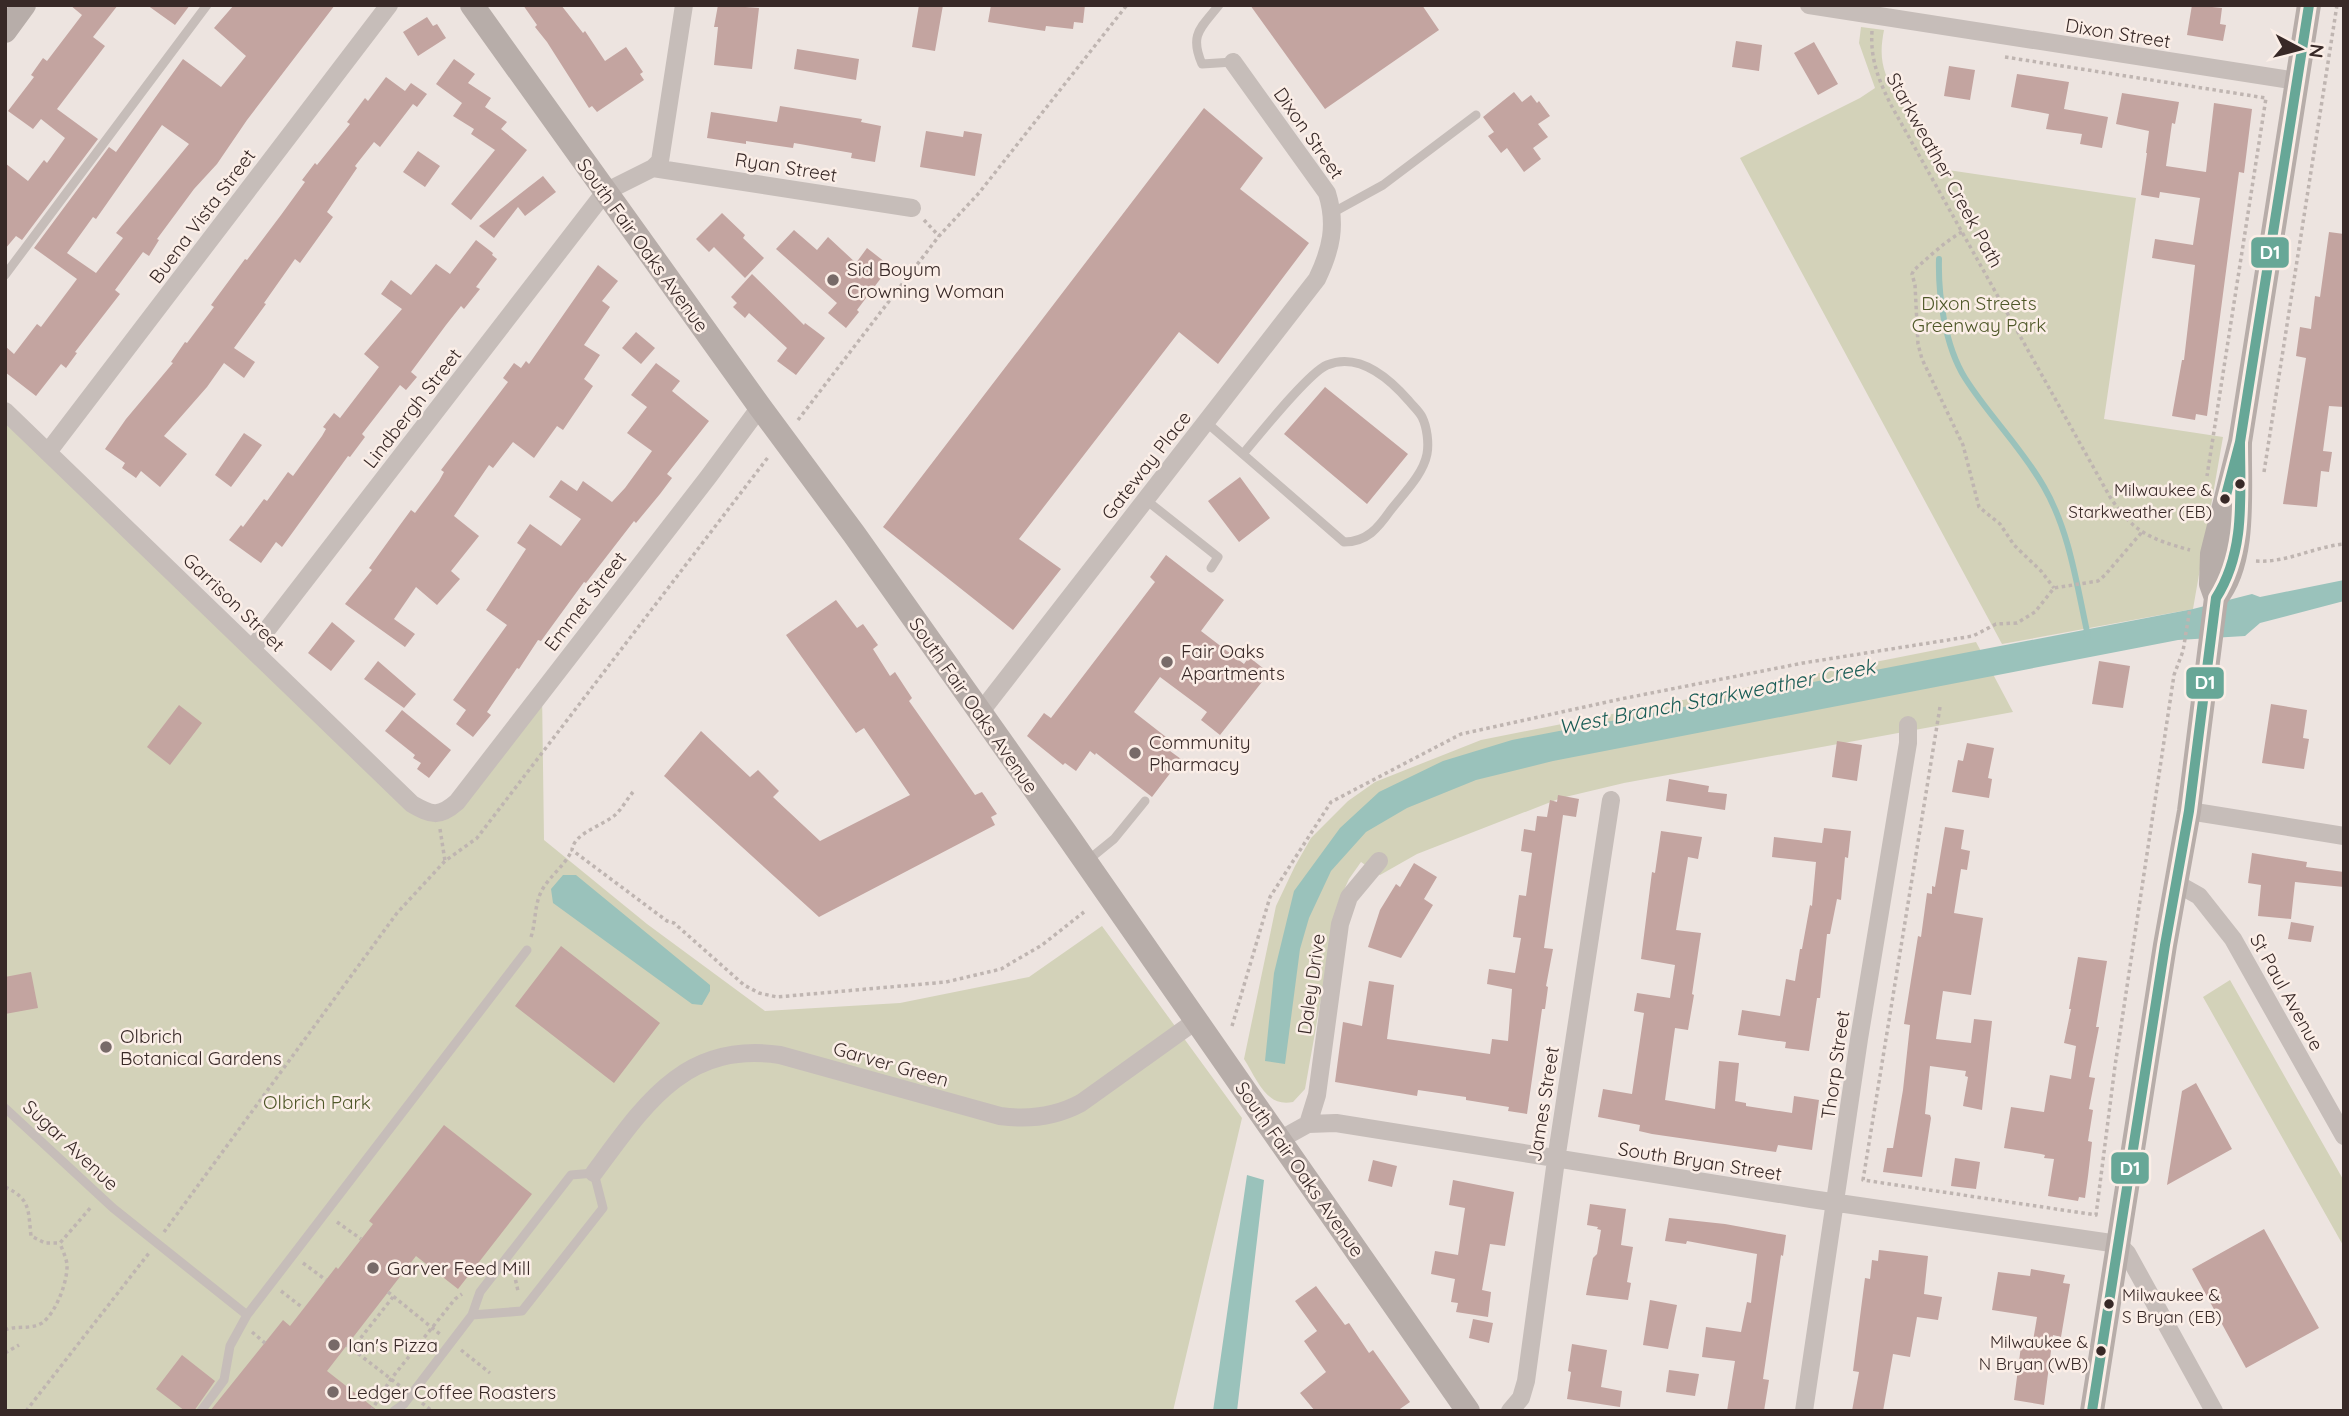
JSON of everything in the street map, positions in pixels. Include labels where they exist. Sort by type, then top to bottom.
[{"type":"street","points":[[5,31],[24,5]]},
{"type":"street","name":"Buena Vista Street","points":[[48,452],[389,5]]},
{"type":"street","name":"South Fair Oaks Avenue","points":[[472,5],[854,534],[1281,1139],[1468,1411]]},
{"type":"street","points":[[605,192],[653,168],[660,161],[684,5]]},
{"type":"street","name":"Dixon Street","points":[[1809,5],[2297,81]]},
{"type":"street","points":[[2092,1411],[2165,945],[2189,811],[2216,598],[2226,586],[2231,572],[2238,535],[2240,442],[2309,5]]},
{"type":"street","name":"Dixon Street","points":[[1233,62],[1327,193],[1332,213],[1333,236]]},
{"type":"street","name":"Ryan Street","points":[[653,168],[912,208]]},
{"type":"street","name":"Lindbergh Street","points":[[252,649],[605,192]]},
{"type":"street","name":"Gateway Place","points":[[979,714],[1317,279],[1328,258],[1333,236]]},
{"type":"street","name":"Emmet Street","points":[[438,814],[457,802],[760,407]]},
{"type":"street","name":"Garrison Street","points":[[5,411],[412,804],[430,814],[438,814]]},
{"type":"street","name":"Thorp Street","points":[[1804,1411],[1908,726]]},
{"type":"street","name":"James Street","points":[[1510,1411],[1521,1398],[1526,1381],[1556,1160],[1611,800]]},
{"type":"street","points":[[2189,811],[2344,836]]},
{"type":"street","name":"Daley Drive","points":[[1308,1124],[1317,1096],[1340,924],[1349,897],[1379,861]]},
{"type":"street","name":"St Paul Avenue","points":[[2176,883],[2199,896],[2233,939],[2344,1136]]},
{"type":"street","name":"Garver Green","points":[[594,1173],[624,1133],[672,1080],[688,1069],[724,1055],[762,1052],[780,1055],[1000,1116],[1034,1118],[1066,1112],[1081,1103],[1197,1020]]},
{"type":"street","points":[[1281,1139],[1308,1124]]},
{"type":"street","name":"South Bryan Street","points":[[1308,1124],[1336,1124],[1836,1203],[2118,1244]]},
{"type":"street","points":[[2118,1244],[2127,1253],[2214,1411]]},
{"type":"lane","points":[[5,275],[206,5]]},
{"type":"lane","points":[[1219,5],[1199,31],[1195,50],[1202,64],[1233,62]]},
{"type":"lane","points":[[1332,213],[1383,185],[1476,115]]},
{"type":"lane","points":[[1206,422],[1243,454],[1345,542],[1366,538],[1380,525],[1423,468],[1428,452],[1422,416],[1402,392],[1372,368],[1350,362],[1326,365],[1308,380],[1243,454]]},
{"type":"lane","points":[[1146,500],[1218,557],[1211,568]]},
{"type":"lane","points":[[1086,862],[1114,839],[1145,801]]},
{"type":"lane","points":[[201,1411],[224,1380],[230,1346],[247,1315],[527,950]]},
{"type":"lane","name":"Sugar Avenue","points":[[5,1108],[100,1197],[247,1315]]},
{"type":"lane","points":[[394,1411],[404,1407],[472,1315],[480,1292],[571,1175],[594,1173],[603,1208],[522,1311],[472,1315]]},
{"type":"path","points":[[26,1411],[156,1243],[397,913],[445,861],[477,838],[939,236],[979,193],[1127,5]]},
{"type":"path","points":[[2264,474],[2337,5]]},
{"type":"path","name":"Starkweather Creek Path","points":[[1872,15],[1871,46],[1876,75],[2110,497],[2121,514],[2142,532],[2157,541],[2195,551]]},
{"type":"path","points":[[1994,55],[2266,98],[2206,482]]},
{"type":"path","points":[[1962,232],[1945,242],[1912,274],[1918,344],[1922,359],[1964,445],[1979,507],[2000,524],[2014,545],[2054,588]]},
{"type":"path","points":[[1232,1026],[1270,897],[1331,802],[1461,734],[1803,663],[1973,636],[1996,624],[2017,623],[2035,612],[2054,588],[2098,581],[2142,532]]},
{"type":"path","points":[[2251,561],[2284,559],[2323,546],[2344,544]]},
{"type":"path","points":[[1940,707],[1863,1180],[2096,1215],[2115,1066],[2174,675],[2183,651],[2191,604]]},
{"type":"path","points":[[527,950],[540,893],[548,880],[569,858],[573,842],[617,814],[633,792]]},
{"type":"path","points":[[438,814],[445,861]]},
{"type":"path","points":[[572,850],[674,923],[744,985],[759,993],[777,997],[946,982],[1001,969],[1042,945],[1084,912]]},
{"type":"path","points":[[5,1187],[20,1194],[29,1209],[31,1236],[45,1243],[60,1243],[100,1197]]},
{"type":"path","points":[[325,1213],[361,1239]]},
{"type":"path","points":[[5,1330],[25,1329],[43,1322],[62,1296],[67,1263],[60,1243]]},
{"type":"path","points":[[293,1255],[326,1280]]},
{"type":"path","points":[[271,1283],[303,1308]]},
{"type":"path","points":[[352,1349],[393,1297]]},
{"type":"path","points":[[5,1353],[19,1345]]},
{"type":"path","points":[[347,1345],[432,1411]]},
{"type":"green space","name":"Dixon Streets Greenway Park","points":[[1861,27],[1884,30],[1882,52],[1886,75],[1925,145],[1948,170],[2136,198],[2104,419],[2223,437],[2193,609],[2002,644],[1740,158],[1875,88],[1859,43]]},
{"type":"green space","name":"Olbrich Park","points":[[5,411],[412,804],[438,814],[542,691],[544,840],[647,924],[765,1011],[900,1003],[1029,977],[1102,926],[1242,1118],[1173,1411],[5,1411]]},
{"type":"green space","points":[[1976,642],[2013,712],[1624,783],[1561,798],[1417,854],[1380,875],[1361,862],[1349,879],[1338,903],[1305,1089],[1293,1102],[1284,1103],[1269,1096],[1258,1083],[1244,1059],[1276,906],[1311,838],[1348,801],[1375,782],[1481,740]]},
{"type":"green space","points":[[2230,980],[2344,1181],[2344,1247],[2203,997]]},
{"type":"water","points":[[2344,580],[2344,601],[2260,623],[2245,636],[2178,640],[1553,761],[1476,780],[1407,808],[1366,832],[1331,871],[1309,918],[1300,949],[1285,1064],[1265,1061],[1274,973],[1294,891],[1340,828],[1379,792],[1443,761],[1512,740],[2193,609],[2252,594],[2260,597]]},
{"type":"water","points":[[563,875],[576,875],[710,985],[710,991],[702,1005],[692,1004],[553,903],[551,889]]},
{"type":"water","points":[[1247,1175],[1264,1180],[1237,1411],[1213,1411]]},
{"type":"building","points":[[70,5],[118,5],[93,37],[105,46],[57,109],[98,139],[22,240],[16,236],[5,249],[5,163],[28,181],[44,160],[47,163],[65,138],[41,119],[33,129],[8,111],[34,77],[31,75],[43,58],[47,61],[82,15]]},
{"type":"building","points":[[147,5],[190,5],[175,25]]},
{"type":"building","points":[[234,5],[335,5],[247,120],[217,164],[194,189],[157,239],[159,240],[149,256],[143,252],[115,290],[120,294],[75,352],[77,353],[66,368],[61,364],[36,396],[5,372],[5,346],[14,354],[37,324],[41,327],[77,279],[34,248],[109,147],[116,152],[183,59],[221,87],[246,56],[214,28]],"holes":[[[162,125],[189,144],[116,233],[123,238],[96,273],[67,253],[93,217],[96,219]]]},
{"type":"building","points":[[523,5],[561,5],[583,33],[585,31],[605,61],[626,47],[643,72],[640,74],[644,80],[597,112],[592,106],[589,108]]},
{"type":"building","points":[[718,5],[759,8],[752,69],[714,65],[718,27],[714,27]]},
{"type":"building","points":[[919,5],[943,5],[935,51],[912,47]]},
{"type":"building","points":[[991,5],[1085,5],[1083,23],[1074,22],[1073,29],[1046,26],[1045,31],[988,22]]},
{"type":"building","points":[[1250,5],[1422,5],[1439,30],[1325,109]]},
{"type":"building","points":[[2192,5],[2222,8],[2220,24],[2226,25],[2223,41],[2187,35]]},
{"type":"building","points":[[427,17],[433,26],[437,24],[446,38],[418,56],[403,32]]},
{"type":"building","points":[[1736,41],[1762,45],[1759,71],[1732,67]]},
{"type":"building","points":[[1814,42],[1838,84],[1818,95],[1794,53]]},
{"type":"building","points":[[797,49],[859,59],[856,80],[794,69]]},
{"type":"building","points":[[454,59],[475,74],[468,83],[491,98],[485,107],[507,122],[501,129],[527,150],[471,220],[451,204],[495,150],[471,134],[474,129],[453,116],[462,103],[436,84]]},
{"type":"building","points":[[1949,66],[1975,70],[1970,100],[1944,96]]},
{"type":"building","points":[[2017,74],[2069,82],[2064,109],[2108,117],[2102,148],[2080,144],[2082,134],[2046,129],[2049,114],[2011,107]]},
{"type":"building","points":[[386,77],[405,91],[411,83],[427,94],[417,107],[413,104],[380,147],[374,142],[355,166],[357,168],[327,212],[333,217],[300,263],[295,259],[234,348],[255,362],[244,378],[224,363],[207,387],[164,436],[187,454],[160,487],[141,471],[136,478],[122,468],[125,463],[105,449],[126,419],[173,363],[171,362],[185,342],[187,343],[214,307],[211,305],[305,182],[302,180],[350,124],[347,122],[365,98],[368,101]]},
{"type":"building","points":[[1514,92],[1522,102],[1531,95],[1550,116],[1538,124],[1548,137],[1533,148],[1541,159],[1524,172],[1507,148],[1501,153],[1488,136],[1494,132],[1483,117]]},
{"type":"building","points":[[2122,93],[2179,102],[2175,124],[2172,123],[2166,166],[2206,172],[2214,103],[2252,109],[2244,173],[2239,172],[2207,416],[2196,414],[2195,420],[2172,416],[2184,360],[2195,265],[2152,258],[2155,239],[2193,245],[2200,198],[2160,192],[2159,198],[2141,195],[2149,131],[2116,124]]},
{"type":"building","points":[[780,106],[862,119],[861,122],[881,126],[875,162],[851,158],[852,153],[794,143],[793,148],[707,138],[711,112],[777,122]]},
{"type":"building","points":[[1204,108],[1263,158],[1240,189],[1309,243],[1218,364],[1179,332],[1019,539],[1061,569],[1013,630],[883,527]]},
{"type":"building","points":[[926,131],[963,137],[964,131],[982,134],[975,176],[920,167]]},
{"type":"building","points":[[418,151],[440,166],[425,187],[403,172]]},
{"type":"building","points":[[543,176],[556,192],[525,216],[518,207],[494,238],[479,226]]},
{"type":"building","points":[[722,213],[764,258],[745,278],[714,247],[709,252],[696,239]]},
{"type":"building","points":[[794,230],[817,250],[828,237],[856,263],[867,248],[890,266],[846,328],[828,313],[837,303],[776,249]]},
{"type":"building","points":[[2329,232],[2344,234],[2344,407],[2329,406],[2323,451],[2332,452],[2329,472],[2321,471],[2317,507],[2283,504],[2306,358],[2296,356],[2300,327],[2311,329],[2315,296],[2320,297]]},
{"type":"building","points":[[476,240],[497,259],[476,287],[480,289],[464,309],[461,306],[411,372],[417,377],[406,390],[400,385],[362,434],[365,437],[350,457],[348,456],[282,547],[276,542],[261,563],[229,540],[241,525],[243,527],[264,499],[267,501],[288,472],[293,476],[322,436],[326,429],[323,427],[334,413],[340,418],[379,367],[364,354],[402,309],[381,294],[391,280],[411,295],[436,264],[450,274]]},
{"type":"building","points":[[598,265],[618,281],[602,301],[610,307],[584,345],[600,355],[584,379],[593,386],[563,430],[557,426],[534,458],[513,442],[493,468],[489,465],[454,516],[479,536],[451,571],[460,579],[437,605],[416,587],[394,619],[415,634],[405,647],[345,604],[372,570],[369,568],[411,510],[415,513],[439,481],[444,472],[441,470],[508,382],[503,378],[514,363],[521,368],[526,361],[529,364]]},
{"type":"building","points":[[752,274],[804,325],[805,323],[825,338],[796,375],[777,361],[787,348],[749,313],[745,318],[733,307],[737,303],[731,297]]},
{"type":"building","points":[[636,332],[655,348],[641,364],[622,348]]},
{"type":"building","points":[[656,363],[680,381],[672,391],[709,421],[667,474],[672,478],[660,494],[636,523],[634,521],[586,583],[584,582],[541,641],[538,640],[519,669],[517,668],[487,712],[491,715],[473,737],[456,724],[466,710],[453,700],[507,625],[486,610],[526,549],[517,543],[530,524],[561,546],[581,519],[549,497],[561,480],[577,491],[583,481],[612,502],[625,488],[652,451],[627,433],[647,407],[631,395]]},
{"type":"building","points":[[1325,387],[1408,454],[1367,504],[1284,434]]},
{"type":"building","points":[[244,433],[262,445],[231,487],[215,475]]},
{"type":"building","points":[[1240,477],[1270,518],[1239,542],[1208,501]]},
{"type":"building","name":"Fair Oaks Apartments","points":[[1166,555],[1224,600],[1201,631],[1244,664],[1249,657],[1269,673],[1220,735],[1201,720],[1207,712],[1160,677],[1134,712],[1175,744],[1170,751],[1181,759],[1152,797],[1096,753],[1095,755],[1090,751],[1076,771],[1065,763],[1063,765],[1027,736],[1044,713],[1051,718],[1155,582],[1150,577]]},
{"type":"building","points":[[836,600],[857,628],[863,624],[878,645],[873,649],[890,676],[895,672],[912,698],[909,701],[975,795],[982,792],[997,814],[991,817],[995,825],[819,917],[664,776],[701,731],[750,777],[758,770],[779,791],[773,797],[820,841],[910,795],[864,728],[856,733],[786,635]]},
{"type":"building","points":[[332,622],[355,641],[331,671],[308,653]]},
{"type":"building","points":[[378,661],[416,694],[404,708],[364,679]]},
{"type":"building","points":[[2099,661],[2130,666],[2123,708],[2092,704]]},
{"type":"building","points":[[2271,704],[2307,710],[2303,738],[2309,739],[2304,769],[2262,763]]},
{"type":"building","points":[[179,705],[202,723],[170,765],[147,747]]},
{"type":"building","points":[[402,710],[451,750],[429,778],[417,769],[421,763],[413,758],[415,755],[385,731]]},
{"type":"building","points":[[1837,741],[1862,745],[1857,781],[1832,777]]},
{"type":"building","points":[[1967,743],[1994,748],[1988,778],[1992,779],[1989,798],[1952,792],[1958,760],[1963,761]]},
{"type":"building","points":[[1669,779],[1709,786],[1708,792],[1727,794],[1725,810],[1666,801]]},
{"type":"building","points":[[1558,795],[1579,799],[1576,817],[1563,815],[1544,948],[1553,949],[1527,1114],[1508,1111],[1509,1107],[1466,1100],[1466,1097],[1418,1090],[1417,1096],[1335,1082],[1343,1022],[1362,1026],[1369,981],[1394,985],[1387,1039],[1490,1054],[1492,1039],[1508,1041],[1512,989],[1487,984],[1489,969],[1515,973],[1521,938],[1513,937],[1519,895],[1526,896],[1532,853],[1521,851],[1524,829],[1535,831],[1537,816],[1547,817],[1550,800],[1557,802]]},
{"type":"building","points":[[1945,827],[1964,830],[1961,849],[1970,851],[1967,870],[1961,869],[1954,913],[1983,918],[1971,995],[1943,991],[1936,1039],[1971,1043],[1974,1019],[1992,1021],[1982,1110],[1963,1106],[1968,1077],[1965,1076],[1966,1071],[1930,1066],[1925,1114],[1931,1118],[1922,1177],[1883,1172],[1887,1148],[1893,1148],[1903,1090],[1910,1025],[1904,1024],[1918,936],[1921,937],[1927,893],[1932,894],[1932,886],[1935,887]]},
{"type":"building","points":[[1824,828],[1851,831],[1848,858],[1845,857],[1841,900],[1837,899],[1830,934],[1827,934],[1820,998],[1817,998],[1809,1051],[1785,1048],[1786,1042],[1738,1035],[1742,1010],[1780,1016],[1786,979],[1795,981],[1810,905],[1812,906],[1816,862],[1772,857],[1774,837],[1822,843]]},
{"type":"building","points":[[1661,831],[1702,837],[1698,859],[1688,857],[1676,930],[1701,933],[1694,995],[1688,1030],[1675,1028],[1665,1100],[1715,1109],[1719,1061],[1739,1063],[1735,1101],[1746,1103],[1746,1106],[1792,1113],[1794,1096],[1819,1100],[1812,1150],[1778,1145],[1776,1152],[1652,1134],[1639,1131],[1640,1125],[1598,1117],[1603,1089],[1632,1094],[1644,1013],[1634,1011],[1637,993],[1670,998],[1675,965],[1641,959],[1652,872],[1655,873]]},
{"type":"building","points":[[2252,853],[2307,862],[2306,867],[2344,872],[2344,887],[2295,882],[2291,919],[2258,916],[2261,885],[2248,883]]},
{"type":"building","points":[[1414,863],[1437,877],[1424,899],[1433,905],[1401,958],[1368,947],[1380,910],[1396,884],[1400,887]]},
{"type":"building","points":[[2291,922],[2314,926],[2311,942],[2288,939]]},
{"type":"building","points":[[561,946],[660,1023],[614,1083],[515,1006]]},
{"type":"building","points":[[2078,957],[2107,961],[2096,1027],[2099,1027],[2089,1077],[2095,1078],[2089,1109],[2093,1110],[2088,1141],[2092,1142],[2088,1176],[2085,1198],[2079,1197],[2078,1201],[2048,1196],[2054,1159],[2004,1148],[2011,1107],[2044,1112],[2050,1075],[2071,1079],[2076,1046],[2064,1043]]},
{"type":"building","points":[[31,972],[38,1008],[5,1014],[5,977]]},
{"type":"building","points":[[2196,1083],[2232,1149],[2167,1185],[2182,1091]]},
{"type":"building","name":"Garver Feed Mill","points":[[444,1125],[532,1194],[458,1289],[416,1256],[327,1371],[378,1411],[210,1411],[283,1320],[290,1326],[336,1267],[338,1269],[373,1224],[369,1221]]},
{"type":"building","points":[[1955,1158],[1980,1162],[1976,1189],[1951,1186]]},
{"type":"building","points":[[1373,1160],[1397,1166],[1392,1187],[1368,1181]]},
{"type":"building","points":[[1453,1180],[1514,1192],[1505,1246],[1490,1244],[1482,1290],[1491,1292],[1488,1317],[1456,1312],[1458,1303],[1451,1302],[1455,1279],[1431,1274],[1435,1251],[1458,1255],[1465,1208],[1449,1205]]},
{"type":"building","points":[[1590,1204],[1626,1209],[1621,1245],[1633,1247],[1627,1282],[1631,1283],[1628,1300],[1586,1295],[1601,1230],[1587,1225]]},
{"type":"building","points":[[1669,1218],[1725,1224],[1786,1235],[1763,1379],[1769,1380],[1764,1411],[1727,1411],[1735,1361],[1702,1357],[1706,1327],[1741,1332],[1747,1302],[1751,1303],[1757,1254],[1687,1241],[1686,1244],[1665,1241]]},
{"type":"building","points":[[2264,1229],[2319,1328],[2246,1368],[2192,1269]]},
{"type":"building","points":[[1879,1250],[1928,1256],[1924,1294],[1942,1297],[1938,1320],[1917,1317],[1910,1357],[1893,1354],[1883,1411],[1852,1411],[1859,1372],[1853,1371],[1865,1278],[1870,1279],[1872,1260],[1878,1261]]},
{"type":"building","points":[[2031,1269],[2065,1275],[2063,1283],[2070,1284],[2061,1337],[2053,1335],[2044,1405],[2014,1400],[2021,1346],[2032,1347],[2037,1317],[1992,1310],[1998,1272],[2030,1276]]},
{"type":"building","points":[[1316,1286],[1345,1325],[1349,1323],[1369,1353],[1373,1350],[1410,1402],[1397,1411],[1315,1411],[1300,1393],[1326,1372],[1304,1341],[1317,1331],[1295,1301]]},
{"type":"building","points":[[1650,1300],[1677,1305],[1668,1349],[1643,1345]]},
{"type":"building","points":[[1473,1319],[1493,1323],[1489,1343],[1469,1338]]},
{"type":"building","points":[[1572,1344],[1607,1350],[1601,1387],[1622,1391],[1620,1407],[1567,1399]]},
{"type":"building","points":[[182,1355],[215,1381],[194,1411],[185,1411],[156,1389]]},
{"type":"building","points":[[1669,1370],[1699,1374],[1695,1396],[1666,1392]]},
{"type":"waterway","points":[[1939,259],[1942,304],[1952,351],[1965,378],[2026,459],[2053,504],[2072,560],[2088,636]]},
{"type":"transit line","name":"D1","points":[[2225,499],[2240,442],[2309,5]]},
{"type":"transit line","name":"D1","points":[[2092,1411],[2165,945],[2189,811],[2216,598],[2226,580],[2237,542],[2240,442]]},
{"type":"place","name":"Sid Boyum Crowning Woman","points":[[833,280]]},
{"type":"place","name":"Milwaukee & Starkweather (EB)","points":[[2225,499]]},
{"type":"place","name":"Fair Oaks Apartments","points":[[1167,662]]},
{"type":"place","name":"Community Pharmacy","points":[[1135,753]]},
{"type":"place","name":"Olbrich Botanical Gardens","points":[[106,1047]]},
{"type":"place","name":"Garver Feed Mill","points":[[373,1268]]},
{"type":"place","name":"Milwaukee & S Bryan (EB)","points":[[2109,1304]]},
{"type":"place","name":"Ian's Pizza","points":[[334,1345]]},
{"type":"place","name":"Milwaukee & N Bryan (WB)","points":[[2101,1351]]},
{"type":"place","name":"Ledger Coffee Roasters","points":[[333,1392]]},
{"type":"water label","name":"West Branch Starkweather Creek","points":[[1717,697]]}]
